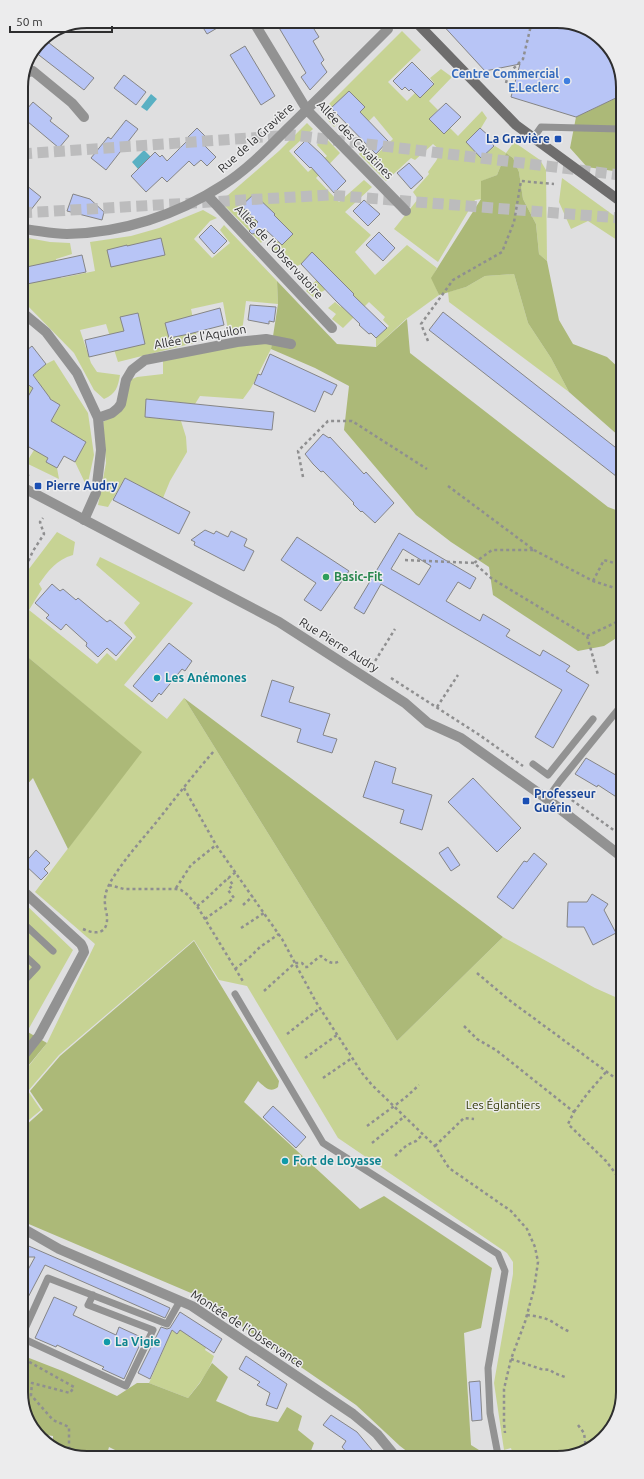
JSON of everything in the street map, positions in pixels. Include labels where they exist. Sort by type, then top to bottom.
[{"type":"main road","points":[[422,28],[516,125],[616,198]]},
{"type":"street","name":"Allée des Cavatines","points":[[257,28],[307,110],[406,211]]},
{"type":"street","name":"Rue de la Gravière","points":[[28,229],[66,234],[96,232],[130,226],[165,215],[207,195],[225,184],[256,160],[388,29]]},
{"type":"street","points":[[30,72],[33,71],[72,103],[84,117]]},
{"type":"street","name":"Allée de l'Observatoire","points":[[207,195],[332,328]]},
{"type":"street","points":[[28,317],[46,332],[77,373],[98,418],[101,450],[96,494],[84,520]]},
{"type":"street","name":"Allée de l'Aquilon","points":[[98,418],[112,413],[118,408],[121,404],[126,380],[132,370],[145,360],[237,342],[266,339],[291,344]]},
{"type":"street","name":"Rue Pierre Audry","points":[[28,490],[279,622],[405,703],[428,723],[461,738],[547,799],[616,852]]},
{"type":"street","points":[[28,896],[81,944],[84,952],[39,1036],[28,1050]]},
{"type":"street","name":"Montée de l'Observance","points":[[28,1232],[59,1249],[192,1306],[353,1414],[377,1434],[391,1451]]},
{"type":"lane","points":[[534,137],[541,127],[616,129]]},
{"type":"lane","points":[[547,799],[616,712]]},
{"type":"lane","points":[[533,764],[548,775],[593,719]]},
{"type":"lane","points":[[28,928],[53,951]]},
{"type":"lane","points":[[28,959],[37,967],[28,974]]},
{"type":"lane","points":[[235,994],[323,1143],[498,1254],[505,1271],[488,1368],[490,1413],[497,1451]]},
{"type":"lane","points":[[28,1322],[48,1278],[167,1324],[180,1301]]},
{"type":"lane","points":[[28,1341],[126,1386],[153,1330],[88,1305],[93,1295]]},
{"type":"path","points":[[506,83],[508,79],[501,76],[502,74],[509,76],[510,70],[522,59],[530,28]]},
{"type":"path","points":[[428,341],[421,324],[453,280],[502,252],[514,222],[521,181],[554,184]]},
{"type":"path","points":[[303,477],[298,451],[328,421],[352,421],[427,469]]},
{"type":"path","points":[[448,486],[534,550],[593,581],[616,588]]},
{"type":"path","points":[[28,564],[33,551],[44,534],[40,522],[43,518]]},
{"type":"path","points":[[405,560],[474,563],[492,550],[534,550]]},
{"type":"path","points":[[593,581],[604,560],[616,564]]},
{"type":"path","points":[[474,563],[491,578],[587,636],[598,675]]},
{"type":"path","points":[[587,636],[616,622]]},
{"type":"path","points":[[372,666],[395,628]]},
{"type":"path","points":[[437,707],[458,675]]},
{"type":"path","points":[[103,931],[107,926],[105,904],[106,892],[109,885],[122,864],[184,788],[195,772],[214,751]]},
{"type":"path","points":[[184,788],[216,845],[279,934],[320,1008],[352,1058],[372,1085],[435,1146],[448,1168],[511,1211],[526,1229],[535,1247],[538,1262],[534,1289],[527,1315],[511,1359],[504,1389],[504,1423],[506,1436]]},
{"type":"path","points":[[176,888],[191,865],[216,845]]},
{"type":"path","points":[[197,906],[236,872]]},
{"type":"path","points":[[205,919],[234,898],[228,890],[233,885],[228,878]]},
{"type":"path","points":[[109,885],[124,889],[176,888],[188,895],[197,906],[244,983]]},
{"type":"path","points":[[243,905],[253,896]]},
{"type":"path","points":[[241,928],[264,913]]},
{"type":"path","points":[[235,969],[250,958],[260,947],[279,934]]},
{"type":"path","points":[[295,962],[302,963],[305,967],[308,967],[321,956],[331,963],[335,964],[340,961]]},
{"type":"path","points":[[264,991],[295,962]]},
{"type":"path","points":[[477,973],[509,1000],[616,1079]]},
{"type":"path","points":[[287,1034],[320,1008]]},
{"type":"path","points":[[464,1026],[478,1039],[496,1050],[574,1112]]},
{"type":"path","points":[[305,1058],[337,1035]]},
{"type":"path","points":[[323,1078],[352,1058]]},
{"type":"path","points":[[606,1072],[587,1094],[574,1112],[568,1124],[606,1161],[616,1174]]},
{"type":"path","points":[[367,1126],[419,1085]]},
{"type":"path","points":[[372,1143],[404,1116]]},
{"type":"path","points":[[435,1146],[464,1118],[474,1119]]},
{"type":"path","points":[[395,1156],[407,1145],[416,1141],[423,1134]]},
{"type":"path","points":[[527,1315],[548,1320],[560,1326],[564,1330],[571,1332]]},
{"type":"path","points":[[511,1359],[541,1369],[550,1370],[565,1377]]},
{"type":"path","points":[[28,1361],[74,1387],[70,1393],[32,1383],[31,1395],[53,1420],[69,1427],[69,1448]]},
{"type":"path","points":[[578,1425],[584,1433],[585,1444]]},
{"type":"green space","points":[[402,31],[421,50],[388,82],[407,101],[415,93],[420,97],[434,83],[430,78],[441,69],[452,77],[429,101],[438,110],[429,119],[444,133],[450,128],[458,136],[482,111],[487,118],[481,128],[466,142],[481,158],[495,146],[506,153],[497,175],[482,181],[481,199],[475,200],[438,262],[394,229],[418,199],[413,192],[429,174],[428,172],[441,151],[433,144],[415,160],[411,158],[386,181],[359,154],[365,147],[375,156],[393,139],[374,116],[357,133],[364,116],[360,112],[365,107],[349,91],[329,111],[340,121],[334,127],[323,114],[326,107]]},
{"type":"green space","points":[[616,98],[616,171],[587,167],[570,148],[576,117]]},
{"type":"green space","points":[[307,123],[313,129],[289,151],[308,172],[327,156],[317,145],[323,135],[340,153],[316,178],[339,202],[364,180],[372,187],[345,212],[371,235],[355,252],[375,275],[407,245],[437,268],[432,278],[439,295],[406,319],[376,347],[376,338],[389,326],[383,320],[385,317],[369,302],[343,328],[332,319],[336,314],[328,308],[335,302],[341,307],[354,294],[338,278],[325,290],[313,297],[306,291],[328,268],[312,252],[301,264],[292,269],[270,248],[277,240],[282,245],[293,234],[254,194],[242,205],[258,222],[252,229],[256,233],[261,232],[266,236],[261,243],[223,204],[226,197],[279,151]]},
{"type":"green space","points":[[514,142],[540,160],[546,170],[547,261],[539,254],[536,224],[523,199],[519,172],[513,158],[506,153]]},
{"type":"green space","points":[[506,153],[513,158],[519,172],[523,199],[536,224],[539,254],[547,261],[559,320],[573,344],[607,357],[616,365],[616,433],[569,392],[551,358],[528,323],[514,274],[485,276],[466,287],[439,295],[431,278],[481,199],[481,181],[497,175]]},
{"type":"green space","points":[[562,178],[616,217],[616,239],[588,221],[571,229],[559,202]]},
{"type":"green space","points":[[203,210],[217,218],[210,221],[194,239],[212,258],[230,243],[220,230],[224,225],[277,281],[278,304],[246,301],[242,332],[229,335],[223,302],[191,309],[198,342],[118,362],[106,324],[80,330],[91,363],[97,372],[120,375],[116,390],[104,399],[94,390],[74,353],[28,306],[28,238],[50,242],[70,243],[72,254],[56,259],[61,278],[95,271],[90,242],[131,236],[159,228]]},
{"type":"green space","points":[[514,274],[528,323],[551,358],[569,392],[449,302],[448,292],[466,287],[485,276]]},
{"type":"green space","points":[[277,281],[337,344],[376,347],[407,319],[410,353],[608,507],[616,510],[616,638],[604,646],[578,651],[493,595],[489,567],[451,542],[416,515],[344,430],[349,386],[315,368],[271,349],[278,304]]},
{"type":"green space","points":[[272,343],[271,349],[251,388],[243,399],[200,396],[195,404],[147,399],[145,417],[181,421],[186,437],[187,452],[170,481],[163,498],[125,478],[108,507],[98,505],[106,463],[103,422],[117,414],[130,380],[137,377],[163,374],[163,361],[234,345]]},
{"type":"green space","points":[[54,360],[88,413],[94,455],[87,487],[75,462],[86,442],[63,428],[46,461],[57,468],[59,479],[28,464],[28,460],[51,415],[54,416],[60,406],[33,388],[28,397],[28,385],[32,388],[39,382],[33,375],[46,364]]},
{"type":"green space","name":"Les Églantiers","points":[[57,532],[75,542],[73,555],[53,566],[39,584],[42,589],[29,610],[97,664],[107,653],[116,661],[136,637],[124,623],[140,603],[96,565],[100,557],[193,603],[124,685],[167,719],[184,698],[397,1041],[503,937],[595,988],[616,997],[616,1392],[613,1411],[610,1418],[606,1425],[593,1439],[583,1445],[569,1450],[512,1451],[511,1448],[504,1450],[494,1383],[513,1274],[513,1262],[507,1253],[338,1138],[247,986],[219,980],[194,940],[59,1055],[28,1091],[28,1067],[47,1043],[95,944],[35,892],[141,752],[28,657],[28,570]]},
{"type":"green space","points":[[28,657],[142,752],[68,849],[33,778],[28,784]]},
{"type":"green space","points":[[184,698],[503,937],[397,1041]]},
{"type":"green space","points":[[28,907],[73,950],[28,1030]]},
{"type":"green space","points":[[194,941],[279,1081],[278,1087],[272,1090],[258,1081],[244,1102],[360,1209],[384,1196],[492,1268],[481,1328],[464,1333],[471,1445],[481,1451],[406,1451],[356,1405],[198,1296],[28,1224],[28,1123],[43,1110],[30,1091],[60,1056]]},
{"type":"green space","points":[[28,1032],[47,1043],[28,1066]]},
{"type":"green space","name":"Les Églantiers","points":[[28,1091],[41,1110],[28,1121]]},
{"type":"green space","points":[[181,1328],[192,1335],[190,1337],[195,1340],[200,1336],[208,1343],[205,1350],[214,1356],[206,1373],[188,1398],[149,1383],[172,1330],[177,1334]]},
{"type":"green space","points":[[28,1358],[65,1372],[117,1396],[137,1383],[149,1383],[188,1398],[200,1383],[212,1363],[228,1377],[216,1401],[250,1416],[278,1422],[287,1407],[302,1416],[298,1430],[314,1443],[311,1451],[117,1451],[109,1447],[108,1451],[83,1451],[64,1447],[53,1440],[53,1436],[45,1434],[36,1422],[31,1411],[28,1392]]},
{"type":"water","points":[[151,94],[157,99],[147,111],[141,107]]},
{"type":"water","points":[[144,150],[151,157],[138,169],[132,162]]},
{"type":"building","points":[[203,28],[217,28],[207,34]]},
{"type":"building","points":[[279,28],[313,28],[319,37],[313,41],[324,60],[321,63],[327,72],[310,90],[301,77],[306,73]]},
{"type":"building","name":"Centre Commercial E.Leclerc","points":[[445,28],[561,28],[580,32],[593,40],[606,54],[610,61],[615,79],[616,98],[576,117],[511,97],[520,64],[485,71]]},
{"type":"building","points":[[49,43],[94,78],[84,90],[38,54]]},
{"type":"building","points":[[245,46],[275,96],[261,105],[230,55]]},
{"type":"building","points":[[412,62],[434,84],[420,98],[411,89],[409,91],[405,87],[402,90],[393,81]]},
{"type":"building","points":[[124,75],[146,92],[136,105],[114,88]]},
{"type":"building","points":[[349,91],[365,107],[360,112],[388,141],[376,154],[331,108]]},
{"type":"building","points":[[33,102],[52,118],[50,121],[69,136],[59,148],[28,122],[28,108]]},
{"type":"building","points":[[446,103],[461,117],[444,134],[429,119]]},
{"type":"building","points":[[126,120],[138,129],[106,170],[91,158],[108,137],[111,139]]},
{"type":"building","points":[[197,128],[210,141],[205,146],[216,157],[207,166],[201,160],[194,166],[189,161],[167,182],[162,177],[146,192],[131,176],[155,152],[160,157],[162,155],[167,161],[189,139],[187,138]]},
{"type":"building","points":[[480,128],[490,137],[488,139],[494,146],[481,158],[466,142]]},
{"type":"building","points":[[306,140],[346,181],[334,193],[311,167],[310,168],[294,152]]},
{"type":"building","points":[[409,163],[423,178],[411,189],[397,173]]},
{"type":"building","points":[[28,187],[41,197],[30,211],[28,209]]},
{"type":"building","points":[[73,194],[90,199],[104,212],[102,220],[67,211]]},
{"type":"building","points":[[254,194],[293,234],[282,245],[266,230],[252,234],[249,231],[258,222],[241,206]]},
{"type":"building","points":[[364,200],[380,214],[368,226],[353,211]]},
{"type":"building","points":[[211,225],[227,241],[214,254],[199,237]]},
{"type":"building","points":[[379,232],[395,248],[383,261],[366,245]]},
{"type":"building","points":[[161,238],[165,255],[111,267],[107,250]]},
{"type":"building","points":[[312,252],[387,328],[376,338],[359,325],[360,324],[301,264]]},
{"type":"building","points":[[82,255],[86,272],[28,284],[28,267]]},
{"type":"building","points":[[250,305],[276,307],[274,322],[269,321],[269,324],[248,320]]},
{"type":"building","points":[[220,308],[224,325],[169,338],[165,323]]},
{"type":"building","points":[[443,312],[616,448],[616,476],[429,330]]},
{"type":"building","points":[[138,313],[145,344],[89,357],[85,340],[124,331],[120,317]]},
{"type":"building","points":[[32,346],[46,364],[33,375],[50,399],[60,405],[51,421],[86,442],[75,462],[64,456],[57,468],[46,462],[48,458],[28,446],[28,397],[33,388],[28,385],[28,349]]},
{"type":"building","points":[[270,354],[337,385],[332,395],[324,391],[315,412],[254,384],[258,374],[261,375]]},
{"type":"building","points":[[146,399],[274,412],[272,430],[145,417]]},
{"type":"building","points":[[323,434],[329,438],[330,437],[364,474],[366,472],[394,503],[375,523],[362,511],[361,512],[353,504],[354,503],[323,471],[321,472],[313,464],[305,454]]},
{"type":"building","points":[[125,478],[190,512],[179,534],[113,500]]},
{"type":"building","points":[[205,530],[214,534],[216,531],[228,537],[231,531],[247,539],[244,546],[254,551],[244,571],[194,545],[195,542],[191,540]]},
{"type":"building","points":[[399,533],[476,578],[470,589],[458,582],[446,601],[480,621],[483,614],[510,630],[506,636],[540,656],[543,650],[570,666],[566,671],[589,685],[553,748],[535,737],[562,690],[381,584],[364,614],[354,608]],"holes":[[[403,549],[431,566],[419,585],[391,569]]]},
{"type":"building","name":"Basic-Fit","points":[[297,537],[349,571],[321,611],[304,600],[316,583],[281,560]]},
{"type":"building","points":[[52,584],[60,591],[63,589],[76,600],[78,598],[107,622],[110,620],[132,638],[116,656],[107,648],[98,657],[86,646],[87,643],[66,624],[61,630],[46,618],[49,615],[35,603]]},
{"type":"building","name":"Les Anémones","points":[[169,643],[192,661],[185,671],[182,669],[161,695],[159,693],[152,702],[133,686]]},
{"type":"building","points":[[272,680],[294,687],[289,702],[330,714],[323,735],[337,739],[332,753],[297,742],[301,729],[261,716]]},
{"type":"building","points":[[586,758],[616,775],[616,797],[598,785],[597,787],[575,774]]},
{"type":"building","points":[[375,761],[396,768],[392,783],[432,795],[422,830],[400,823],[404,810],[363,797]]},
{"type":"building","points":[[473,778],[521,828],[497,852],[448,802]]},
{"type":"building","points":[[448,847],[460,865],[451,871],[439,853]]},
{"type":"building","points":[[36,850],[50,863],[44,869],[48,873],[41,880],[28,868],[28,859]]},
{"type":"building","points":[[534,853],[547,864],[513,909],[497,897],[524,861],[527,862]]},
{"type":"building","points":[[592,894],[608,904],[604,910],[616,933],[593,945],[584,927],[567,927],[568,902],[587,902]]},
{"type":"building","points":[[273,1106],[306,1137],[296,1148],[263,1117]]},
{"type":"building","points":[[28,1246],[170,1308],[165,1318],[45,1265],[28,1297],[28,1270],[35,1257],[28,1257]]},
{"type":"building","name":"La Vigie","points":[[54,1297],[77,1307],[73,1315],[116,1335],[119,1327],[143,1338],[124,1379],[102,1369],[104,1367],[57,1345],[56,1347],[35,1338]]},
{"type":"building","points":[[180,1312],[222,1339],[214,1353],[180,1330],[177,1334],[172,1330],[150,1379],[138,1373],[161,1327],[167,1329],[170,1328]]},
{"type":"building","points":[[246,1356],[287,1384],[277,1409],[266,1405],[270,1393],[257,1385],[260,1382],[239,1369]]},
{"type":"building","points":[[480,1381],[482,1420],[472,1421],[469,1382]]},
{"type":"building","points":[[331,1415],[357,1432],[372,1450],[346,1451],[342,1447],[346,1441],[323,1425]]},
{"type":"tunnel","points":[[28,154],[293,135],[616,175]]},
{"type":"tunnel","points":[[28,213],[329,195],[616,218]]},
{"type":"place","name":"Centre Commercial E.Leclerc","points":[[567,81]]},
{"type":"place","name":"La Gravière","points":[[558,139]]},
{"type":"place","name":"Pierre Audry","points":[[38,486]]},
{"type":"place","name":"Basic-Fit","points":[[326,577]]},
{"type":"place","name":"Les Anémones","points":[[157,678]]},
{"type":"place","name":"Professeur Guérin","points":[[526,801]]},
{"type":"place","name":"Fort de Loyasse","points":[[285,1161]]},
{"type":"place","name":"La Vigie","points":[[107,1342]]}]
